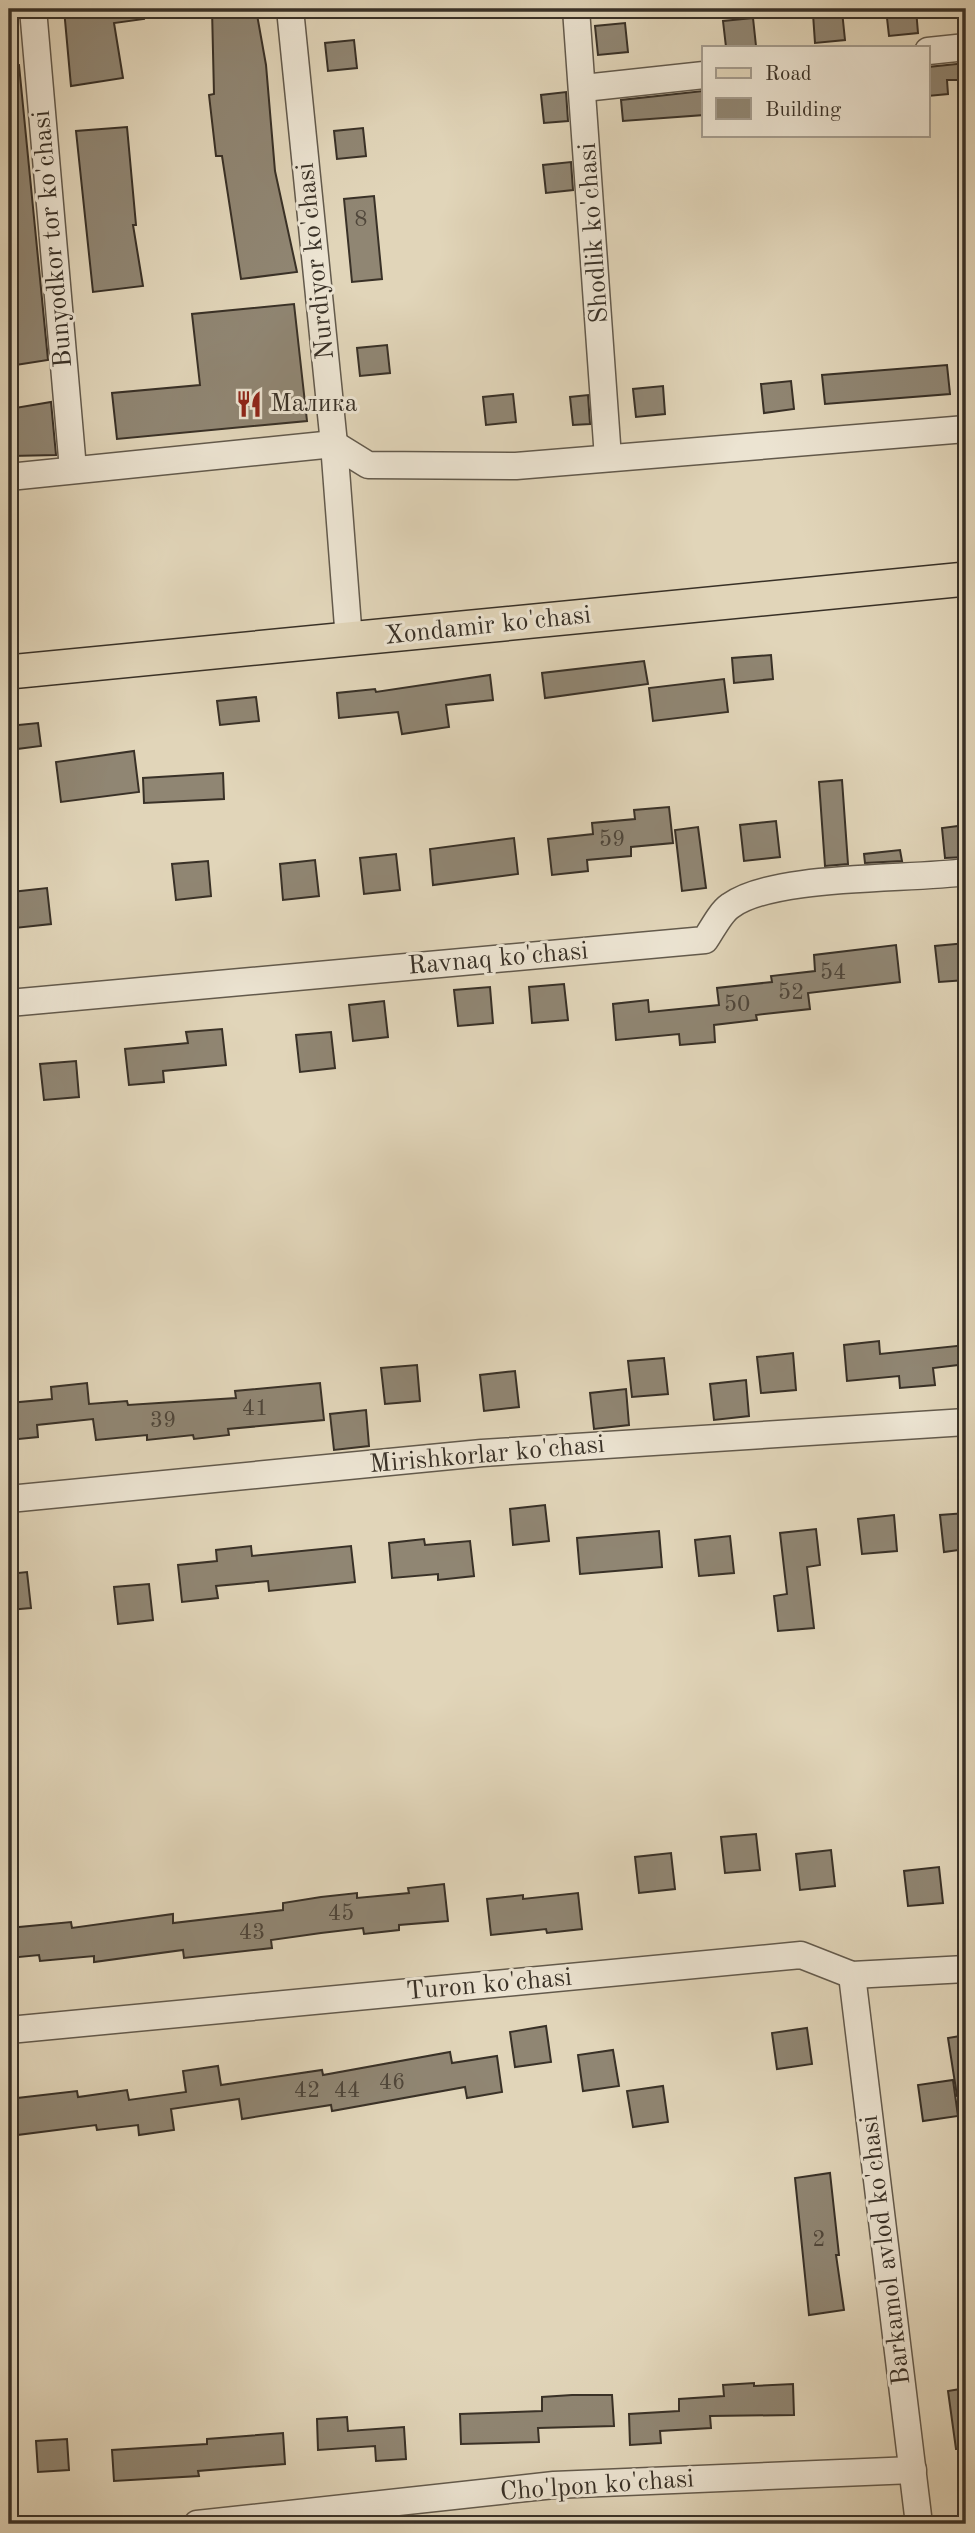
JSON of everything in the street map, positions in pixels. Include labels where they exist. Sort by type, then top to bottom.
[{"type":"main road","name":"Xondamir ko'chasi","points":[[9,671],[966,579]]},
{"type":"street","name":"Bunyodkor tor ko'chasi","points":[[33,9],[74,470]]},
{"type":"street","name":"Nurdiyor ko'chasi","points":[[290,9],[334,444],[349,640]]},
{"type":"street","name":"Shodlik ko'chasi","points":[[576,9],[584,88],[608,458]]},
{"type":"street","points":[[930,51],[966,47]]},
{"type":"street","points":[[584,88],[702,75]]},
{"type":"street","points":[[9,477],[334,444],[368,465],[516,466],[966,429]]},
{"type":"street","name":"Ravnaq ko'chasi","points":[[9,1003],[705,940],[728,906],[758,891],[966,872]]},
{"type":"street","name":"Mirishkorlar ko'chasi","points":[[9,1499],[482,1453],[966,1422]]},
{"type":"street","name":"Turon ko'chasi","points":[[9,2029],[801,1955],[852,1975],[966,1969]]},
{"type":"street","name":"Barkamol avlod ko'chasi","points":[[852,1975],[919,2524]]},
{"type":"street","name":"Cho'lpon ko'chasi","points":[[197,2524],[554,2486],[913,2470]]},
{"type":"building","points":[[64,9],[143,9],[144,19],[114,23],[123,78],[71,86]]},
{"type":"building","points":[[212,9],[256,9],[266,65],[275,171],[297,272],[241,279],[222,156],[216,156],[209,95],[214,94]]},
{"type":"building","points":[[886,9],[916,9],[918,33],[889,36]]},
{"type":"building","points":[[842,11],[845,40],[815,43],[813,14]]},
{"type":"building","points":[[753,18],[756,46],[726,46],[723,21]]},
{"type":"building","points":[[625,23],[628,52],[598,55],[595,26]]},
{"type":"building","points":[[354,40],[357,68],[328,71],[325,43]]},
{"type":"building","points":[[966,63],[966,80],[947,80],[948,94],[930,96],[930,67]]},
{"type":"building","points":[[19,65],[48,360],[9,366],[9,66]]},
{"type":"building","points":[[702,91],[702,115],[623,121],[621,100]]},
{"type":"building","points":[[566,92],[568,121],[544,123],[541,95]]},
{"type":"building","points":[[127,127],[136,225],[133,225],[143,286],[93,292],[76,131]]},
{"type":"building","points":[[363,128],[366,156],[337,159],[334,131]]},
{"type":"building","points":[[571,162],[573,190],[546,193],[543,165]]},
{"type":"building","points":[[374,196],[382,279],[352,282],[344,199]]},
{"type":"building","points":[[294,304],[307,421],[117,439],[112,393],[200,385],[192,314]]},
{"type":"building","points":[[387,345],[390,373],[360,376],[357,348]]},
{"type":"building","points":[[947,365],[950,394],[825,404],[822,375]]},
{"type":"building","points":[[791,381],[794,409],[764,413],[761,384]]},
{"type":"building","points":[[663,386],[665,414],[636,417],[633,389]]},
{"type":"building","points":[[513,394],[516,422],[486,425],[483,397]]},
{"type":"building","points":[[588,395],[590,424],[573,425],[570,397]]},
{"type":"building","points":[[51,402],[56,455],[11,456],[9,409]]},
{"type":"building","points":[[771,655],[773,679],[734,683],[732,658]]},
{"type":"building","points":[[644,661],[648,684],[545,698],[542,673]]},
{"type":"building","points":[[490,675],[493,700],[446,705],[449,727],[402,734],[398,712],[339,718],[337,693],[375,689],[376,692]]},
{"type":"building","points":[[724,679],[728,712],[653,721],[649,688]]},
{"type":"building","points":[[256,697],[259,721],[220,725],[217,701]]},
{"type":"building","points":[[38,723],[41,746],[9,750],[9,726]]},
{"type":"building","points":[[134,751],[139,792],[61,802],[56,762]]},
{"type":"building","points":[[223,773],[224,799],[144,803],[143,778]]},
{"type":"building","points":[[842,780],[848,864],[825,866],[819,782]]},
{"type":"building","points":[[669,807],[673,843],[631,847],[631,856],[587,860],[588,871],[552,875],[548,839],[593,834],[592,823],[635,819],[634,810]]},
{"type":"building","points":[[776,821],[780,857],[744,861],[740,825]]},
{"type":"building","points":[[966,825],[966,857],[945,858],[942,828]]},
{"type":"building","points":[[698,827],[706,888],[682,891],[675,830]]},
{"type":"building","points":[[514,838],[518,874],[433,885],[430,849]]},
{"type":"building","points":[[900,850],[902,861],[865,863],[864,854]]},
{"type":"building","points":[[396,854],[400,890],[364,894],[360,858]]},
{"type":"building","points":[[315,860],[319,896],[283,900],[280,864]]},
{"type":"building","points":[[208,861],[211,896],[176,900],[172,864]]},
{"type":"building","points":[[47,888],[51,924],[15,928],[12,892]]},
{"type":"building","points":[[966,943],[966,980],[939,982],[935,946]]},
{"type":"building","points":[[896,945],[900,982],[808,993],[810,1009],[756,1015],[757,1020],[714,1025],[715,1042],[680,1045],[679,1034],[616,1040],[613,1004],[648,1000],[649,1012],[719,1005],[717,988],[772,982],[771,976],[815,971],[814,955]]},
{"type":"building","points":[[564,984],[568,1020],[532,1023],[529,987]]},
{"type":"building","points":[[490,987],[493,1023],[458,1026],[454,990]]},
{"type":"building","points":[[384,1001],[388,1037],[353,1041],[349,1005]]},
{"type":"building","points":[[222,1029],[226,1065],[163,1071],[164,1082],[129,1085],[125,1049],[188,1043],[186,1032]]},
{"type":"building","points":[[331,1032],[335,1068],[300,1072],[296,1035]]},
{"type":"building","points":[[76,1061],[79,1097],[44,1100],[40,1064]]},
{"type":"building","points":[[879,1341],[880,1354],[966,1345],[966,1364],[933,1368],[935,1385],[900,1388],[899,1376],[847,1381],[844,1345]]},
{"type":"building","points":[[793,1353],[796,1390],[761,1393],[757,1357]]},
{"type":"building","points":[[664,1358],[668,1394],[632,1397],[628,1361]]},
{"type":"building","points":[[417,1365],[420,1401],[385,1404],[381,1368]]},
{"type":"building","points":[[515,1371],[519,1407],[484,1411],[480,1375]]},
{"type":"building","points":[[746,1380],[749,1416],[714,1420],[710,1384]]},
{"type":"building","points":[[87,1383],[89,1404],[127,1401],[128,1405],[236,1398],[235,1391],[320,1383],[324,1420],[228,1429],[229,1435],[194,1439],[193,1435],[147,1440],[147,1435],[96,1440],[93,1419],[37,1425],[38,1437],[9,1440],[9,1403],[52,1399],[51,1387]]},
{"type":"building","points":[[626,1389],[629,1425],[594,1429],[590,1393]]},
{"type":"building","points":[[366,1410],[369,1446],[334,1450],[330,1414]]},
{"type":"building","points":[[545,1505],[549,1541],[513,1545],[510,1509]]},
{"type":"building","points":[[966,1513],[966,1549],[944,1552],[940,1515]]},
{"type":"building","points":[[894,1515],[897,1551],[862,1554],[858,1519]]},
{"type":"building","points":[[816,1529],[820,1565],[807,1567],[814,1628],[778,1631],[774,1596],[787,1594],[780,1533]]},
{"type":"building","points":[[659,1531],[662,1567],[580,1574],[577,1538]]},
{"type":"building","points":[[730,1536],[734,1573],[699,1576],[695,1540]]},
{"type":"building","points":[[424,1539],[425,1545],[470,1541],[474,1576],[438,1580],[438,1574],[392,1578],[389,1543]]},
{"type":"building","points":[[251,1546],[252,1556],[351,1546],[355,1582],[269,1591],[268,1581],[216,1586],[218,1598],[182,1602],[178,1565],[217,1561],[216,1550]]},
{"type":"building","points":[[27,1572],[31,1608],[9,1610],[9,1574]]},
{"type":"building","points":[[149,1584],[153,1620],[118,1624],[114,1587]]},
{"type":"building","points":[[756,1834],[760,1870],[725,1873],[721,1837]]},
{"type":"building","points":[[831,1850],[835,1886],[800,1890],[796,1854]]},
{"type":"building","points":[[671,1853],[675,1889],[639,1893],[635,1857]]},
{"type":"building","points":[[939,1867],[943,1903],[908,1906],[904,1871]]},
{"type":"building","points":[[444,1884],[448,1921],[399,1925],[399,1930],[364,1934],[363,1928],[321,1933],[271,1940],[272,1948],[184,1958],[183,1950],[94,1962],[94,1956],[40,1961],[39,1955],[9,1958],[9,1928],[71,1922],[72,1928],[173,1914],[173,1923],[283,1910],[283,1903],[321,1897],[357,1893],[357,1898],[409,1893],[408,1888]]},
{"type":"building","points":[[578,1893],[582,1929],[547,1933],[546,1929],[491,1935],[487,1899],[523,1895],[523,1899]]},
{"type":"building","points":[[546,2026],[551,2062],[515,2067],[510,2032]]},
{"type":"building","points":[[807,2028],[812,2064],[777,2069],[772,2033]]},
{"type":"building","points":[[966,2035],[966,2095],[957,2096],[948,2038]]},
{"type":"building","points":[[613,2050],[619,2086],[583,2091],[578,2055]]},
{"type":"building","points":[[450,2052],[452,2063],[497,2056],[502,2092],[467,2098],[465,2087],[332,2111],[331,2105],[242,2119],[239,2099],[171,2109],[174,2130],[139,2135],[138,2125],[97,2130],[96,2125],[9,2136],[9,2099],[77,2091],[78,2097],[127,2090],[129,2100],[186,2092],[183,2071],[218,2066],[221,2085],[322,2070],[323,2075]]},
{"type":"building","points":[[953,2080],[958,2116],[923,2121],[918,2085]]},
{"type":"building","points":[[663,2086],[668,2122],[633,2127],[627,2091]]},
{"type":"building","points":[[830,2173],[839,2255],[836,2255],[844,2310],[809,2315],[795,2178]]},
{"type":"building","points":[[754,2383],[754,2386],[793,2384],[794,2415],[710,2416],[711,2428],[660,2431],[661,2443],[630,2445],[629,2414],[679,2411],[679,2399],[724,2396],[723,2385]]},
{"type":"building","points":[[966,2388],[966,2449],[956,2449],[948,2391]]},
{"type":"building","points":[[612,2395],[614,2426],[538,2428],[539,2442],[461,2444],[460,2414],[542,2411],[542,2397]]},
{"type":"building","points":[[347,2417],[348,2431],[404,2427],[406,2459],[376,2461],[375,2446],[318,2450],[317,2419]]},
{"type":"building","points":[[283,2433],[285,2464],[198,2471],[199,2476],[114,2481],[112,2450],[207,2444],[207,2439]]},
{"type":"building","points":[[67,2439],[69,2470],[38,2472],[36,2441]]},
{"type":"place","name":"Малика","points":[[249,404]]}]
